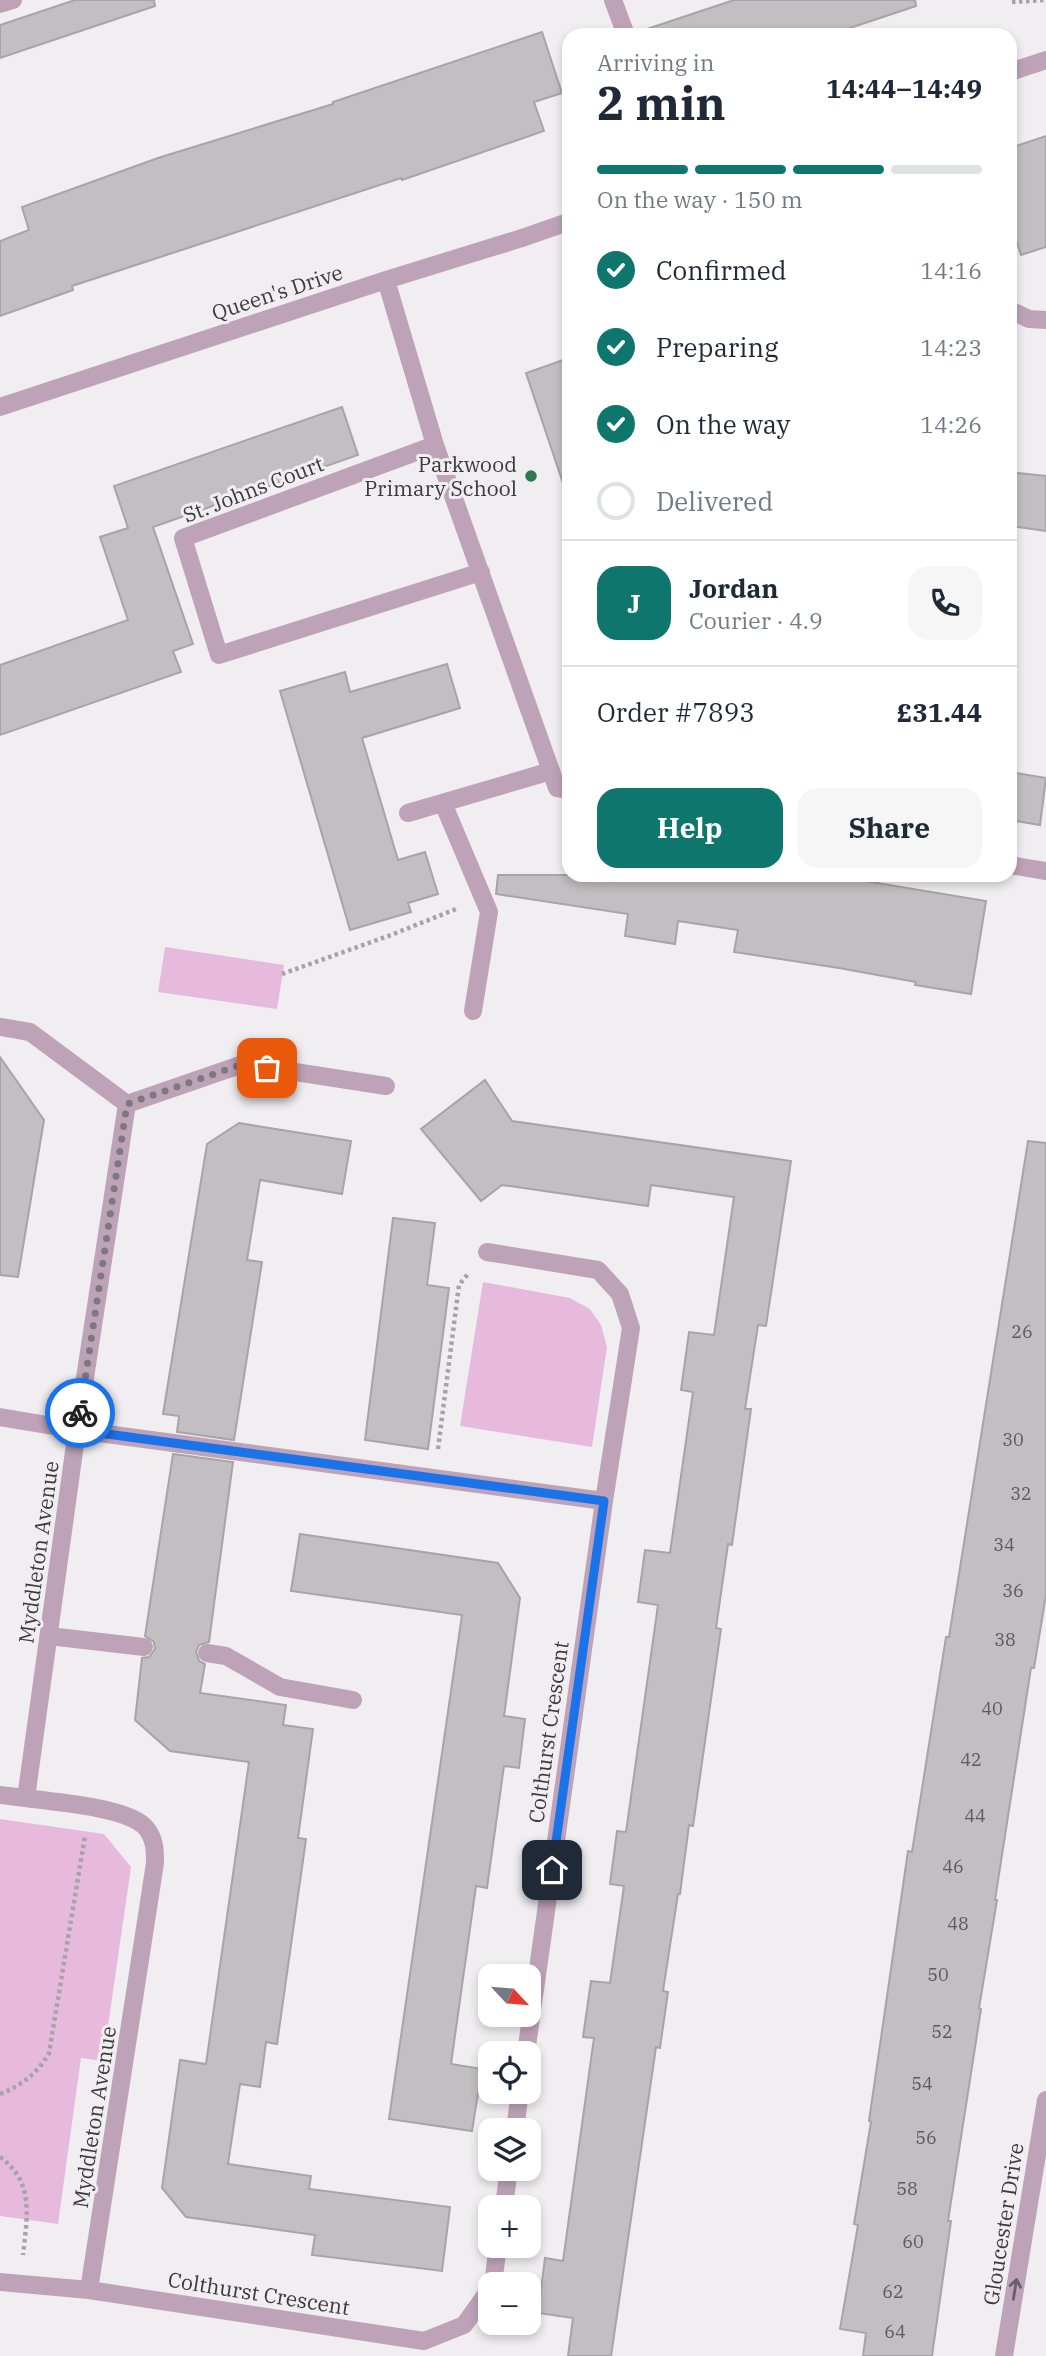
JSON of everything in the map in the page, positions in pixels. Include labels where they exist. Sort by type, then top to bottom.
[{"type":"street","points":[[0,4],[13,0]]},
{"type":"street","points":[[612,0],[623,28]]},
{"type":"street","points":[[1017,70],[1046,60]]},
{"type":"street","name":"Queen's Drive","points":[[0,407],[562,224]]},
{"type":"street","points":[[386,280],[435,445],[557,788],[562,789]]},
{"type":"street","points":[[1017,313],[1029,319],[1046,320]]},
{"type":"street","name":"St. Johns Court","points":[[435,445],[183,538],[219,655],[481,572]]},
{"type":"street","points":[[408,813],[551,771]]},
{"type":"street","points":[[443,803],[489,912],[473,1011]]},
{"type":"street","points":[[1017,865],[1046,871]]},
{"type":"street","points":[[0,1027],[30,1032],[127,1104],[243,1064],[386,1086]]},
{"type":"street","name":"Myddleton Avenue","points":[[26,1798],[77,1430],[127,1104]]},
{"type":"street","name":"Colthurst Crescent","points":[[487,1252],[598,1270],[620,1294],[631,1328],[528,2041]]},
{"type":"street","points":[[0,1418],[604,1501]]},
{"type":"street","points":[[49,1636],[144,1647]]},
{"type":"street","points":[[207,1653],[226,1656],[280,1688],[353,1700]]},
{"type":"street","name":"Myddleton Avenue","points":[[0,1794],[117,1812],[145,1827],[155,1843],[155,1863],[89,2290]]},
{"type":"street","name":"Gloucester Drive","points":[[1004,2356],[1046,2100]]},
{"type":"street","name":"Colthurst Crescent","points":[[0,2281],[89,2290],[424,2342],[464,2325],[478,2306]]},
{"type":"path","points":[[1012,2],[1045,0]]},
{"type":"path","points":[[282,974],[483,898]]},
{"type":"path","points":[[435,1478],[459,1284],[487,1252]]},
{"type":"path","points":[[0,2094],[22,2084],[39,2070],[49,2053],[89,1808]]},
{"type":"path","points":[[0,2157],[10,2164],[22,2181],[26,2203],[27,2220],[19,2283]]},
{"type":"shaded area","points":[[165,947],[284,965],[277,1009],[158,992]]},
{"type":"shaded area","points":[[483,1282],[570,1298],[590,1309],[601,1325],[607,1347],[592,1447],[460,1426]]},
{"type":"shaded area","points":[[0,1819],[104,1834],[131,1867],[103,2061],[81,2058],[58,2224],[0,2216]]},
{"type":"building","points":[[75,0],[154,0],[155,6],[0,58],[0,25]]},
{"type":"building","points":[[734,0],[915,0],[916,6],[850,28],[650,28]]},
{"type":"building","points":[[542,32],[562,93],[534,102],[544,131],[402,180],[401,178],[72,286],[73,290],[0,316],[0,241],[29,230],[22,207],[158,158],[333,104]]},
{"type":"building","points":[[1046,136],[1046,247],[1021,255],[1017,242],[1017,146]]},
{"type":"building","points":[[562,360],[562,480],[526,373]]},
{"type":"building","points":[[342,407],[358,455],[153,527],[193,644],[173,651],[181,672],[0,735],[0,665],[128,620],[100,537],[128,528],[114,486]]},
{"type":"building","points":[[1017,473],[1046,476],[1046,531],[1017,527]]},
{"type":"building","points":[[447,664],[460,708],[362,738],[398,860],[425,852],[438,894],[408,903],[411,912],[350,930],[280,691],[345,672],[350,692]]},
{"type":"building","points":[[1017,773],[1046,778],[1040,825],[1017,821]]},
{"type":"building","points":[[498,875],[562,875],[562,882],[871,882],[986,901],[971,994],[839,968],[734,952],[738,930],[678,921],[675,944],[625,936],[628,914],[496,894]]},
{"type":"building","points":[[0,1057],[44,1120],[18,1277],[0,1275]]},
{"type":"building","points":[[485,1080],[512,1121],[791,1161],[766,1326],[758,1325],[745,1409],[751,1409],[732,1545],[728,1544],[716,1628],[721,1629],[693,1826],[689,1825],[663,1991],[668,1992],[660,2048],[656,2047],[611,2356],[568,2356],[573,2318],[541,2313],[541,2289],[545,2258],[563,2261],[594,2038],[583,2037],[591,1981],[610,1983],[624,1886],[610,1884],[617,1831],[626,1832],[658,1605],[638,1602],[645,1550],[670,1553],[693,1392],[681,1390],[689,1332],[714,1335],[734,1197],[651,1185],[648,1206],[502,1185],[481,1201],[421,1129]]},
{"type":"building","points":[[239,1123],[351,1141],[342,1194],[260,1180],[247,1260],[262,1262],[234,1440],[177,1432],[179,1416],[163,1414],[207,1144]]},
{"type":"building","points":[[1028,1141],[1046,1143],[1046,1595],[1034,1668],[1031,1668],[995,1900],[948,2221],[951,2221],[932,2356],[863,2356],[866,2333],[840,2329],[858,2225],[854,2224],[871,2122],[869,2121],[908,1851],[912,1852],[946,1637],[949,1637]]},
{"type":"building","points":[[393,1218],[435,1223],[427,1285],[449,1288],[428,1449],[365,1440]]},
{"type":"building","points":[[173,1454],[233,1462],[209,1642],[199,1645],[196,1652],[199,1661],[205,1664],[200,1693],[286,1705],[283,1725],[313,1729],[298,1838],[306,1839],[277,2044],[266,2042],[260,2087],[240,2084],[228,2164],[311,2176],[309,2189],[450,2207],[442,2271],[312,2255],[315,2235],[186,2217],[162,2188],[180,2060],[206,2064],[249,1762],[170,1751],[135,1720],[142,1658],[149,1657],[155,1649],[154,1642],[145,1636]]},
{"type":"building","points":[[300,1534],[498,1563],[520,1598],[504,1716],[525,1719],[519,1768],[504,1766],[487,1888],[476,1886],[451,2064],[478,2068],[478,2094],[472,2131],[389,2119],[462,1615],[291,1591]]},
{"type":"way so far","points":[[80,1413],[127,1104],[243,1064],[267,1068]]},
{"type":"place","name":"Parkwood Primary School","points":[[531,476]]},
{"type":"route","points":[[80,1413],[77,1430],[604,1501],[552,1870]]}]
